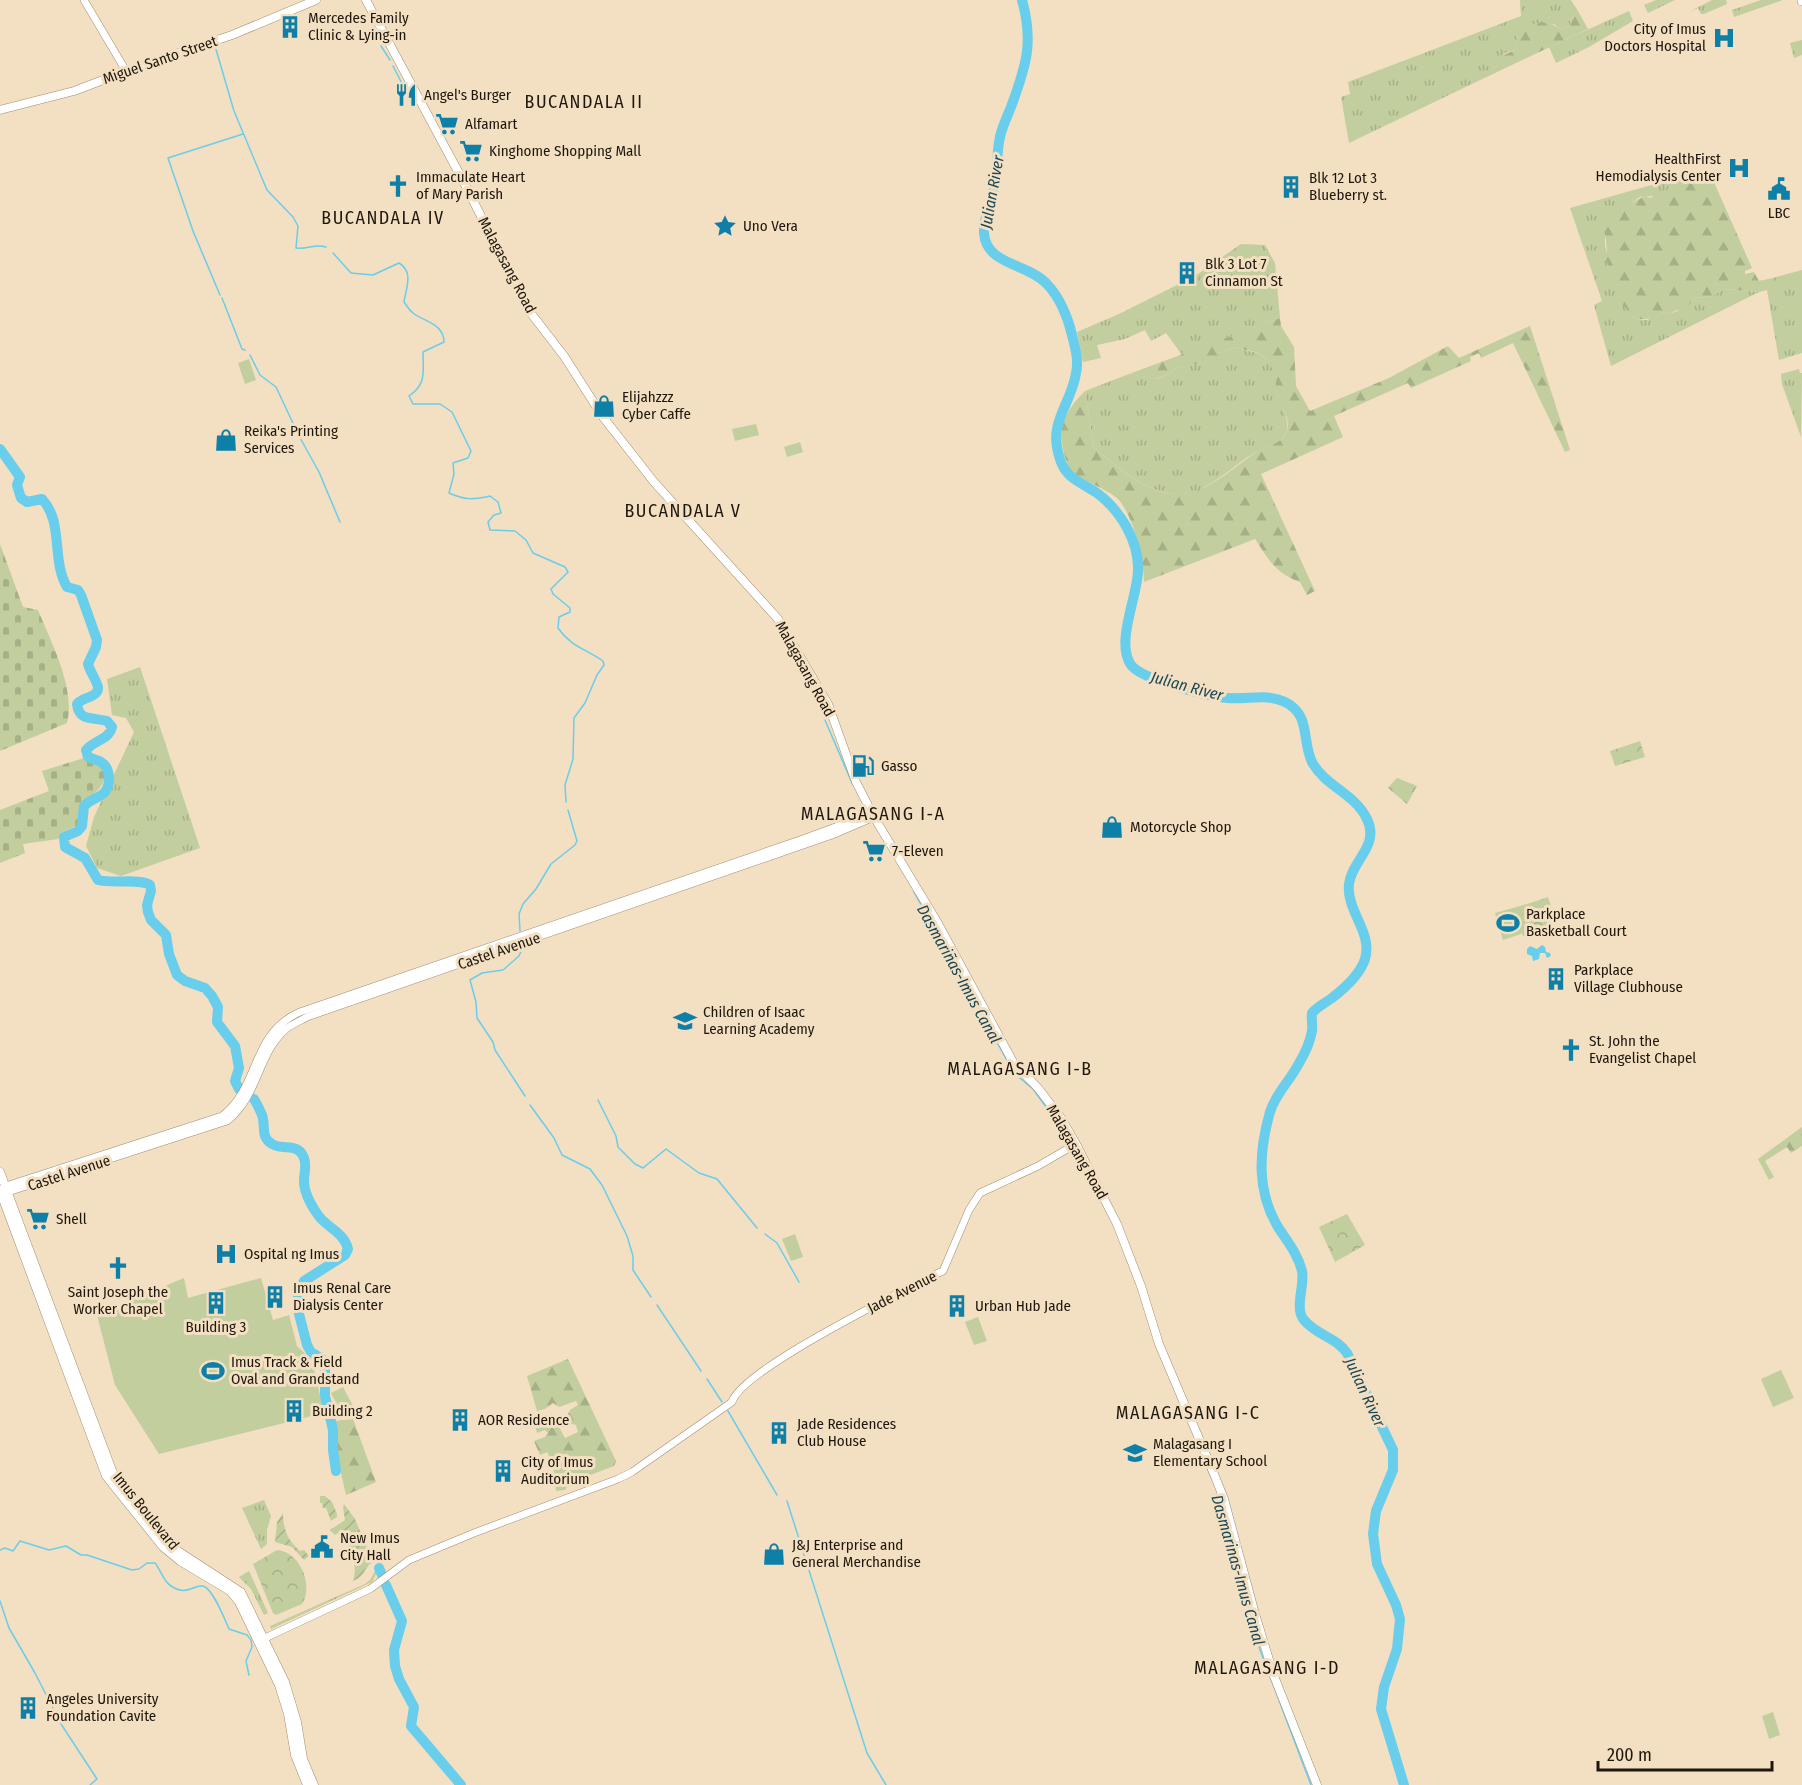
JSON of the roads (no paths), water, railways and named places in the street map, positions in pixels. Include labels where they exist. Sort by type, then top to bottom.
[{"type":"main road","name":"Miguel Santo Street","points":[[0,110],[66,93],[232,35],[316,0]]},
{"type":"main road","name":"Malagasang Road","points":[[366,0],[530,312],[564,356],[603,417],[654,482],[778,619],[828,704],[856,782],[872,814],[936,920],[1012,1062],[1038,1088],[1077,1144],[1117,1224],[1141,1286],[1159,1344],[1221,1491],[1274,1676],[1317,1785]]},
{"type":"main road","name":"Imus Boulevard","points":[[0,1172],[4,1190],[105,1476],[163,1547],[180,1561],[230,1591],[239,1602],[279,1685],[290,1724],[295,1755],[307,1785]]},
{"type":"main road","name":"Imus Boulevard","points":[[4,1190],[113,1473],[175,1549],[241,1592],[285,1682],[297,1722],[303,1759],[314,1785]]},
{"type":"street","points":[[84,0],[126,71]]},
{"type":"street","name":"Castel Avenue","points":[[4,1190],[227,1121],[248,1098],[267,1054],[280,1035],[291,1025],[307,1017],[832,835],[872,814]]},
{"type":"street","name":"Jade Avenue","points":[[265,1638],[370,1589],[410,1560],[465,1536],[625,1476],[732,1402],[736,1392],[770,1364],[943,1271],[969,1210],[980,1194],[1077,1144]]},
{"type":"water","points":[[1542,945],[1551,956],[1547,958],[1545,953],[1540,953],[1539,959],[1533,961],[1532,956],[1527,954],[1527,949],[1530,946],[1537,949]]},
{"type":"waterway","name":"Julian River","points":[[1022,0],[1026,15],[1027,54],[1021,79],[1001,133],[995,183],[984,233],[986,244],[999,258],[1038,276],[1051,288],[1068,321],[1077,358],[1077,368],[1058,424],[1057,446],[1063,466],[1070,476],[1105,500],[1120,517],[1132,537],[1138,570],[1125,644],[1131,665],[1161,682],[1206,694],[1228,698],[1264,697],[1285,702],[1299,714],[1303,722],[1309,756],[1313,764],[1326,779],[1362,810],[1370,829],[1368,845],[1351,875],[1349,884],[1351,903],[1365,940],[1365,959],[1352,981],[1312,1013],[1310,1040],[1270,1112],[1264,1141],[1262,1170],[1263,1185],[1271,1213],[1295,1253],[1302,1271],[1301,1315],[1309,1325],[1337,1343],[1347,1353],[1393,1450],[1393,1470],[1376,1511],[1373,1534],[1377,1564],[1400,1619],[1397,1649],[1384,1687],[1381,1709],[1404,1785]]},
{"type":"waterway","points":[[215,46],[234,111],[267,190],[293,217],[298,226],[296,248],[326,247]]},
{"type":"waterway","name":"Dasmariñas-Imus Canal","points":[[381,46],[390,60]]},
{"type":"waterway","name":"Dasmariñas-Imus Canal","points":[[393,66],[411,101]]},
{"type":"waterway","points":[[220,295],[193,231],[168,158],[243,134]]},
{"type":"waterway","points":[[333,253],[351,273],[373,275],[399,263],[404,267],[408,276],[404,302],[413,313],[441,331],[444,342],[423,352],[421,382],[409,396],[413,404],[440,404],[452,412],[471,451],[468,458],[453,463],[454,474],[449,493],[469,499],[490,496],[498,502],[501,513],[494,515],[488,522],[490,530],[515,531],[526,540],[533,553],[565,567],[568,572],[551,589],[553,594],[570,608],[570,612],[559,617],[558,628],[568,639],[603,661],[604,665],[585,703],[574,718],[573,759],[565,785],[566,802]]},
{"type":"waterway","points":[[222,298],[242,349],[245,350]]},
{"type":"waterway","points":[[250,355],[260,375],[276,387],[319,472],[340,522]]},
{"type":"waterway","points":[[0,449],[20,477],[17,485],[21,498],[27,502],[42,499],[49,508],[53,519],[62,576],[67,587],[78,590],[81,595],[97,640],[88,664],[98,690],[77,704],[78,710],[88,718],[107,721],[112,727],[108,735],[86,750],[88,757],[101,762],[107,768],[108,786],[104,793],[84,806],[82,826],[78,831],[64,837],[65,847],[85,858],[98,880],[140,882],[150,885],[148,912],[151,920],[166,935],[169,954],[177,975],[185,981],[205,988],[218,1007],[217,1022],[235,1046],[239,1068],[235,1081],[239,1089]]},
{"type":"waterway","name":"Dasmariñas-Imus Canal","points":[[803,670],[808,680]]},
{"type":"waterway","name":"Dasmariñas-Imus Canal","points":[[810,685],[852,783]]},
{"type":"waterway","points":[[520,931],[519,914],[523,904],[536,889],[551,864],[577,841],[568,810]]},
{"type":"waterway","name":"Dasmariñas-Imus Canal","points":[[914,892],[1014,1073],[1033,1089],[1049,1111],[1067,1143]]},
{"type":"waterway","points":[[522,949],[519,956],[503,970],[482,973],[470,980],[476,1002],[477,1018],[525,1096]]},
{"type":"waterway","points":[[254,1099],[262,1115],[268,1141],[277,1146],[294,1148],[301,1153],[305,1161],[304,1185],[308,1199],[322,1219],[343,1238],[348,1249],[345,1255],[304,1281],[298,1296],[298,1310],[307,1345],[311,1352],[325,1361],[325,1396],[333,1430],[336,1471]]},
{"type":"waterway","points":[[598,1100],[616,1136],[618,1147],[635,1164],[643,1168],[666,1149],[699,1173],[717,1179],[757,1228]]},
{"type":"waterway","points":[[530,1105],[554,1138],[562,1155],[590,1169],[602,1185],[627,1236],[633,1256],[633,1270],[651,1297]]},
{"type":"waterway","points":[[765,1234],[777,1243],[799,1282]]},
{"type":"waterway","points":[[657,1305],[701,1371]]},
{"type":"waterway","points":[[707,1379],[722,1402]]},
{"type":"waterway","points":[[728,1411],[777,1495]]},
{"type":"waterway","name":"Dasmarinas-Imus Canal","points":[[1202,1457],[1217,1490]]},
{"type":"waterway","points":[[787,1501],[867,1753],[886,1785]]},
{"type":"waterway","points":[[0,1550],[5,1548],[13,1551],[20,1541],[49,1550],[66,1546],[81,1555],[132,1570],[139,1569],[147,1563],[155,1563],[166,1581],[176,1589],[206,1587],[218,1604],[229,1629],[247,1635],[251,1640],[252,1647],[246,1661],[249,1675]]},
{"type":"waterway","name":"Dasmarinas-Imus Canal","points":[[1235,1555],[1260,1650],[1311,1785]]},
{"type":"waterway","points":[[379,1568],[382,1575]]},
{"type":"waterway","points":[[386,1585],[402,1621],[394,1650],[395,1666],[399,1679],[414,1707],[411,1726],[461,1785]]},
{"type":"waterway","points":[[0,1601],[9,1628],[61,1724],[97,1779],[90,1785]]},
{"type":"place","name":"Mercedes Family Clinic & Lying-in","points":[[290,27]]},
{"type":"place","name":"City of Imus Doctors Hospital","points":[[1724,38]]},
{"type":"place","name":"Angel's Burger","points":[[406,95]]},
{"type":"place","name":"Alfamart","points":[[447,124]]},
{"type":"place","name":"Kinghome Shopping Mall","points":[[471,151]]},
{"type":"place","name":"HealthFirst Hemodialysis Center","points":[[1739,168]]},
{"type":"place","name":"Immaculate Heart of Mary Parish","points":[[398,186]]},
{"type":"place","name":"Blk 12 Lot 3 Blueberry st.","points":[[1291,187]]},
{"type":"place","name":"LBC","points":[[1779,189]]},
{"type":"place","name":"Uno Vera","points":[[725,226]]},
{"type":"place","name":"Blk 3 Lot 7 Cinnamon St","points":[[1187,273]]},
{"type":"place","name":"Elijahzzz Cyber Caffe","points":[[604,406]]},
{"type":"place","name":"Reika's Printing Services","points":[[226,440]]},
{"type":"place","name":"Gasso","points":[[863,766]]},
{"type":"place","name":"Motorcycle Shop","points":[[1112,827]]},
{"type":"place","name":"7-Eleven","points":[[874,851]]},
{"type":"place","name":"Parkplace Basketball Court","points":[[1508,923]]},
{"type":"place","name":"Parkplace Village Clubhouse","points":[[1556,979]]},
{"type":"place","name":"Children of Isaac Learning Academy","points":[[685,1021]]},
{"type":"place","name":"St. John the Evangelist Chapel","points":[[1571,1050]]},
{"type":"place","name":"Shell","points":[[38,1219]]},
{"type":"place","name":"Ospital ng Imus","points":[[226,1254]]},
{"type":"place","name":"Saint Joseph the Worker Chapel","points":[[118,1268]]},
{"type":"place","name":"Imus Renal Care Dialysis Center","points":[[275,1297]]},
{"type":"place","name":"Building 3","points":[[216,1303]]},
{"type":"place","name":"Urban Hub Jade","points":[[957,1306]]},
{"type":"place","name":"Imus Track & Field Oval and Grandstand","points":[[213,1371]]},
{"type":"place","name":"Building 2","points":[[294,1411]]},
{"type":"place","name":"AOR Residence","points":[[460,1420]]},
{"type":"place","name":"Jade Residences Club House","points":[[779,1433]]},
{"type":"place","name":"Malagasang I Elementary School","points":[[1135,1453]]},
{"type":"place","name":"City of Imus Auditorium","points":[[503,1471]]},
{"type":"place","name":"New Imus City Hall","points":[[322,1547]]},
{"type":"place","name":"J&J Enterprise and General Merchandise","points":[[774,1554]]},
{"type":"place","name":"Angeles University Foundation Cavite","points":[[28,1708]]},
{"type":"district","name":"BUCANDALA II","points":[[584,102]]},
{"type":"district","name":"BUCANDALA IV","points":[[383,218]]},
{"type":"district","name":"BUCANDALA V","points":[[683,511]]},
{"type":"district","name":"MALAGASANG I-A","points":[[873,814]]},
{"type":"district","name":"MALAGASANG I-B","points":[[1020,1069]]},
{"type":"district","name":"MALAGASANG I-C","points":[[1188,1413]]},
{"type":"district","name":"MALAGASANG I-D","points":[[1267,1668]]}]
